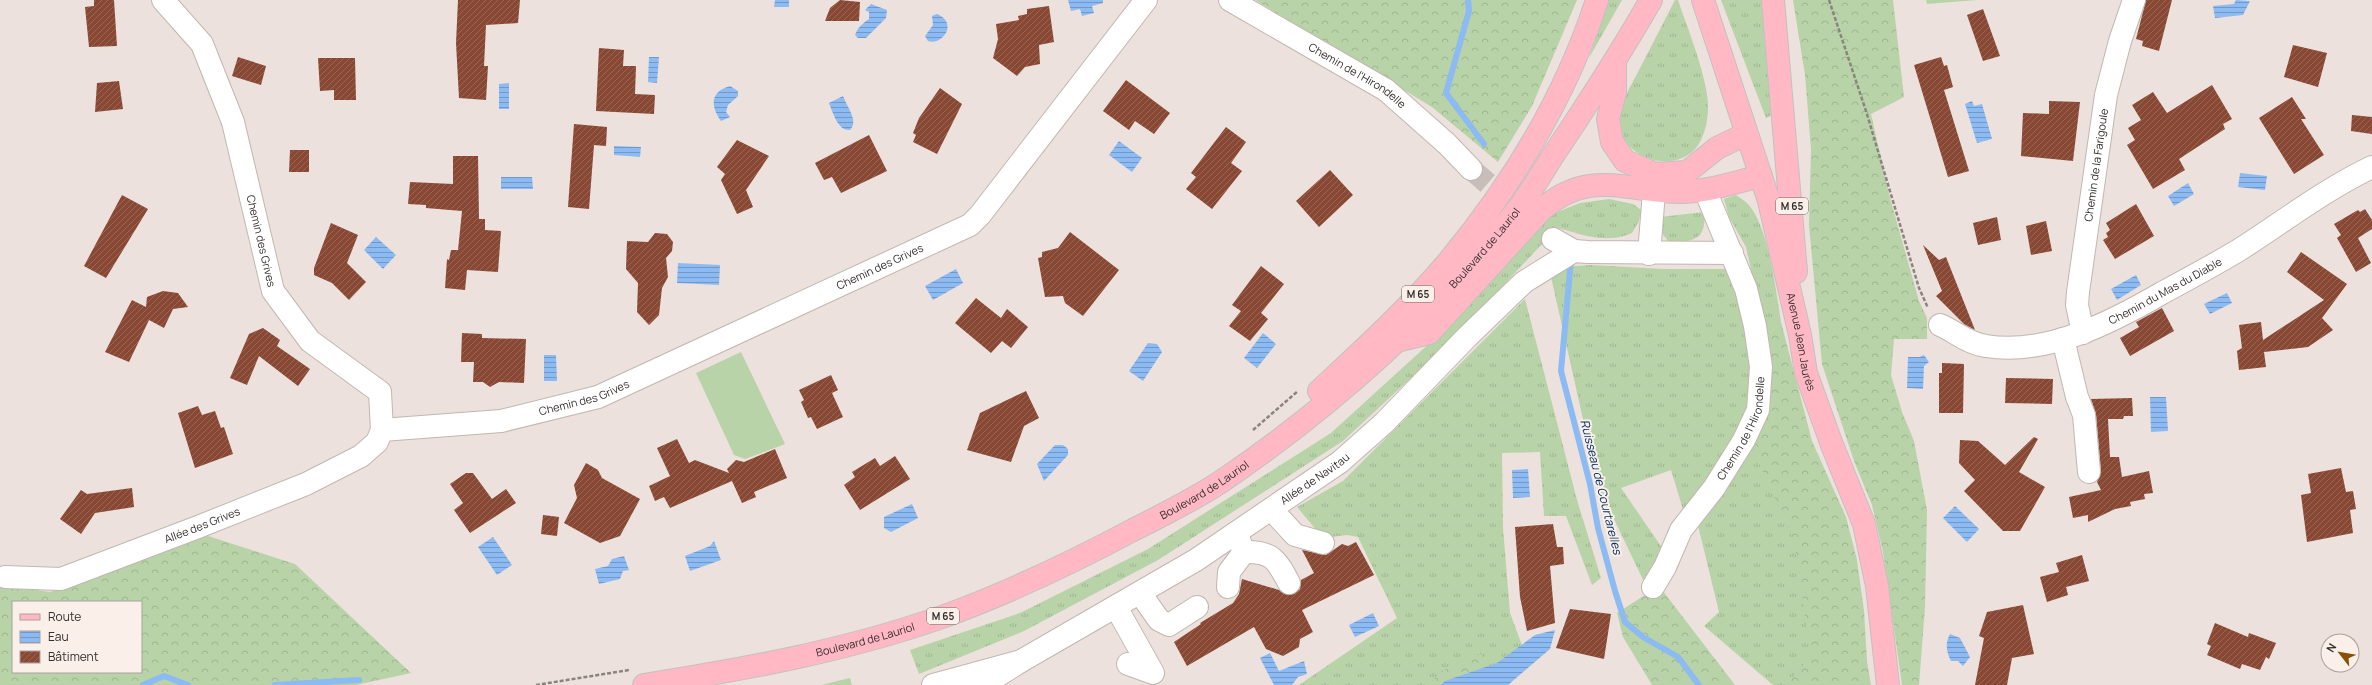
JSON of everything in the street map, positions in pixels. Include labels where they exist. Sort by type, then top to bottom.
[{"type":"main road","name":"M 65","points":[[1220,483],[1330,381],[1411,302],[1452,256],[1516,169],[1541,128],[1584,40],[1597,0]]},
{"type":"main road","name":"M 65","points":[[1651,0],[1615,64],[1616,92],[1608,119],[1612,142],[1625,161],[1655,183]]},
{"type":"main road","name":"Avenue Jean Jaurès","points":[[1703,0],[1769,201],[1800,335],[1806,373],[1815,402],[1864,524],[1877,586],[1888,685]]},
{"type":"main road","name":"M 65","points":[[1773,0],[1794,234],[1800,335]]},
{"type":"main road","name":"Boulevard de Lauriol","points":[[640,677],[771,664],[875,638],[942,617],[1076,560],[1220,483],[1302,424],[1396,341],[1510,219],[1615,64]]},
{"type":"main road","points":[[1705,190],[1687,172],[1717,148],[1746,134]]},
{"type":"main road","name":"M 65","points":[[1655,183],[1687,172]]},
{"type":"main road","name":"M 65","points":[[1396,341],[1429,333],[1524,228],[1554,199],[1570,190],[1590,185],[1655,183],[1705,190],[1761,176]]},
{"type":"street","name":"Chemin des Grives","points":[[163,0],[202,44],[233,122],[273,291],[310,341],[380,392],[382,430],[502,421],[598,397],[970,225],[980,215],[1146,0]]},
{"type":"street","name":"Chemin de l'Hirondelle","points":[[1230,0],[1386,90],[1441,139],[1471,169]]},
{"type":"street","name":"Chemin de la Farigoule","points":[[2089,472],[2084,415],[2077,397],[2073,336],[2106,95],[2120,41],[2134,0]]},
{"type":"street","name":"Chemin du Mas du Diable","points":[[1940,325],[1970,342],[2004,348],[2073,336],[2127,313],[2239,250],[2306,204],[2372,167]]},
{"type":"street","points":[[1649,254],[1655,183]]},
{"type":"street","name":"Chemin de l'Hirondelle","points":[[1653,587],[1665,567],[1681,530],[1714,488],[1744,440],[1758,410],[1761,367],[1755,326],[1746,289],[1705,190]]},
{"type":"street","points":[[1553,240],[1574,251],[1649,254],[1732,253]]},
{"type":"street","name":"Allée de Navitau","points":[[933,685],[1021,661],[1196,560],[1240,543],[1271,509],[1340,462],[1384,423],[1467,337],[1524,282],[1574,251]]},
{"type":"street","name":"Allée des Grives","points":[[5,577],[61,579],[198,528],[306,484],[361,456],[377,442],[382,430]]},
{"type":"street","points":[[1271,509],[1295,535],[1323,543]]},
{"type":"street","points":[[1228,587],[1229,572],[1240,543],[1268,554],[1279,564],[1289,583]]},
{"type":"street","points":[[1140,593],[1159,620],[1169,625],[1197,607]]},
{"type":"street","points":[[1116,607],[1153,673],[1128,664]]},
{"type":"street","name":"Allée de Navitau","points":[[983,685],[1007,679],[1021,661]]},
{"type":"path","points":[[1829,0],[1866,111],[1919,288],[1925,304],[1940,325]]},
{"type":"path","points":[[1251,432],[1304,386]]},
{"type":"path","points":[[536,685],[640,677]]},
{"type":"green space","points":[[1255,0],[1577,0],[1532,106],[1498,162],[1432,107]]},
{"type":"green space","points":[[1609,0],[1622,0],[1589,58]]},
{"type":"green space","points":[[1675,0],[1678,0],[1701,69],[1705,84],[1708,113],[1703,134],[1696,148],[1686,156],[1673,161],[1660,161],[1647,158],[1636,152],[1626,143],[1620,131],[1619,117],[1627,93]]},
{"type":"green space","points":[[1721,0],[1762,0],[1772,115],[1766,118]]},
{"type":"green space","points":[[1793,0],[1893,0],[1904,97],[1871,114],[1890,198],[1919,301],[1927,318],[1927,339],[1894,339],[1891,375],[1902,412],[1914,441],[1927,510],[1925,607],[1919,685],[1902,685],[1883,552],[1872,505],[1854,461],[1822,364],[1809,225],[1811,149],[1805,75]]},
{"type":"green space","points":[[1926,0],[1977,0],[1927,4]]},
{"type":"green space","points":[[1736,195],[1748,204],[1755,214],[1766,244],[1774,278],[1781,322],[1766,337],[1746,247],[1729,217],[1724,199]]},
{"type":"green space","points":[[1609,199],[1633,204],[1641,210],[1639,221],[1632,233],[1612,238],[1603,238],[1557,228],[1454,338],[1343,441],[1158,560],[1024,631],[919,674],[910,650],[1020,613],[1148,549],[1331,433],[1444,330],[1552,214],[1580,203]]},
{"type":"green space","points":[[1704,212],[1703,228],[1701,234],[1697,238],[1685,241],[1669,242],[1662,233],[1660,228],[1660,217]]},
{"type":"green space","points":[[1591,265],[1664,269],[1726,269],[1741,308],[1754,375],[1745,418],[1685,516],[1671,470],[1621,488],[1665,552],[1645,584],[1614,519],[1601,499],[1551,277],[1560,267]]},
{"type":"green space","points":[[1525,299],[1577,500],[1601,578],[1592,585],[1566,516],[1544,516],[1540,452],[1502,453],[1503,528],[1510,613],[1529,664],[1441,685],[1299,685],[1397,618],[1358,537],[1347,535],[1323,538],[1297,507],[1343,481]]},
{"type":"green space","points":[[1781,322],[1812,441],[1846,517],[1857,560],[1864,611],[1867,661],[1871,685],[1786,685],[1811,656],[1794,540],[1750,444],[1766,337]]},
{"type":"green space","points":[[741,352],[785,444],[745,459],[734,455],[696,373]]},
{"type":"green space","points":[[1755,435],[1802,538],[1825,685],[1773,685],[1704,626],[1719,612],[1697,521]]},
{"type":"green space","points":[[205,535],[295,564],[411,673],[356,685],[0,685],[0,585],[50,592]]},
{"type":"green space","points":[[1659,586],[1735,685],[1652,685],[1623,637],[1617,613]]},
{"type":"green space","points":[[1481,654],[1496,685],[1428,685],[1442,671]]},
{"type":"green space","points":[[850,678],[852,685],[821,685]]},
{"type":"water","points":[[775,0],[789,0],[789,7],[774,7]]},
{"type":"water","points":[[1068,0],[1103,0],[1103,3],[1092,6],[1094,13],[1082,16],[1080,9],[1071,11]]},
{"type":"water","points":[[2236,0],[2250,1],[2243,15],[2215,18],[2213,6],[2234,4]]},
{"type":"water","points":[[871,4],[887,10],[886,18],[866,38],[858,38],[855,35],[860,26],[869,19],[869,12],[865,10]]},
{"type":"water","points":[[937,14],[944,18],[948,28],[943,37],[933,42],[928,41],[925,36],[933,25],[932,16]]},
{"type":"water","points":[[649,57],[659,57],[657,83],[648,82]]},
{"type":"water","points":[[509,83],[509,109],[499,109],[499,84]]},
{"type":"water","points":[[730,86],[738,91],[738,96],[728,105],[726,112],[730,117],[721,121],[715,110],[715,96],[718,92]]},
{"type":"water","points":[[843,96],[853,118],[850,130],[846,130],[839,125],[829,103]]},
{"type":"water","points":[[1972,101],[1974,106],[1982,104],[1992,139],[1977,143],[1965,104]]},
{"type":"water","points":[[1119,141],[1142,158],[1132,172],[1109,155]]},
{"type":"water","points":[[614,146],[641,147],[640,157],[614,155]]},
{"type":"water","points":[[2240,173],[2267,176],[2265,190],[2238,187]]},
{"type":"water","points":[[501,177],[532,177],[533,189],[501,189]]},
{"type":"water","points":[[2188,183],[2194,194],[2174,206],[2168,196]]},
{"type":"water","points":[[376,237],[396,255],[383,269],[364,250]]},
{"type":"water","points":[[678,263],[720,265],[719,285],[677,283]]},
{"type":"water","points":[[956,269],[963,283],[933,300],[925,286]]},
{"type":"water","points":[[2136,275],[2141,285],[2117,300],[2111,289]]},
{"type":"water","points":[[2227,293],[2232,303],[2210,314],[2204,304]]},
{"type":"water","points":[[1263,333],[1276,344],[1257,368],[1244,358]]},
{"type":"water","points":[[1148,343],[1157,344],[1162,352],[1143,381],[1129,371]]},
{"type":"water","points":[[544,355],[556,355],[557,381],[544,381]]},
{"type":"water","points":[[1924,355],[1929,362],[1924,366],[1923,389],[1907,388],[1908,357],[1919,357]]},
{"type":"water","points":[[2150,397],[2166,397],[2168,431],[2151,432]]},
{"type":"water","points":[[1055,445],[1063,445],[1068,449],[1068,455],[1044,481],[1037,464]]},
{"type":"water","points":[[1528,469],[1530,497],[1513,498],[1512,470]]},
{"type":"water","points":[[912,504],[918,518],[891,532],[884,528],[884,517]]},
{"type":"water","points":[[1955,506],[1979,529],[1967,542],[1943,518]]},
{"type":"water","points":[[493,537],[512,565],[497,575],[478,547]]},
{"type":"water","points":[[714,541],[721,560],[690,571],[685,556],[710,546]]},
{"type":"water","points":[[624,556],[629,570],[623,571],[620,579],[599,584],[595,569],[608,566],[612,559]]},
{"type":"water","points":[[1373,613],[1379,626],[1355,637],[1349,625]]},
{"type":"water","points":[[1555,630],[1550,649],[1508,685],[1441,685],[1445,681],[1497,663],[1535,635]]},
{"type":"water","points":[[1950,634],[1960,638],[1970,657],[1963,666],[1958,661],[1951,661],[1949,657],[1947,644]]},
{"type":"water","points":[[1270,653],[1279,671],[1304,661],[1307,674],[1298,677],[1292,685],[1274,685],[1260,658]]},
{"type":"building","points":[[94,0],[114,0],[117,46],[89,47],[85,7],[94,6]]},
{"type":"building","points":[[458,0],[520,0],[518,23],[486,25],[484,66],[488,66],[486,100],[459,98],[456,43]]},
{"type":"building","points":[[840,0],[860,2],[859,21],[825,21],[830,8]]},
{"type":"building","points":[[2146,0],[2172,0],[2159,51],[2142,46],[2143,41],[2136,39]]},
{"type":"building","points":[[1049,6],[1054,42],[1039,45],[1040,64],[1025,67],[1017,76],[993,58],[998,39],[996,24],[1019,20],[1018,16],[1027,14],[1027,9]]},
{"type":"building","points":[[1983,9],[2000,56],[1983,61],[1967,15]]},
{"type":"building","points":[[2293,45],[2327,53],[2318,87],[2284,77]]},
{"type":"building","points":[[599,48],[624,50],[623,66],[636,66],[635,94],[655,95],[654,114],[596,111]]},
{"type":"building","points":[[238,57],[266,66],[261,85],[232,76]]},
{"type":"building","points":[[1941,57],[1944,66],[1947,65],[1953,87],[1944,90],[1969,171],[1948,177],[1914,65]]},
{"type":"building","points":[[318,58],[355,58],[356,100],[334,100],[334,90],[320,91]]},
{"type":"building","points":[[1126,80],[1170,113],[1154,134],[1135,121],[1129,130],[1103,111]]},
{"type":"building","points":[[119,81],[123,109],[95,112],[97,83]]},
{"type":"building","points":[[2212,85],[2232,119],[2223,124],[2225,129],[2179,159],[2185,170],[2153,189],[2127,145],[2135,140],[2128,128],[2141,120],[2132,105],[2153,92],[2167,113]]},
{"type":"building","points":[[940,88],[962,104],[937,154],[913,142],[916,135],[913,133],[919,118]]},
{"type":"building","points":[[2292,97],[2306,119],[2301,119],[2324,155],[2294,174],[2259,118]]},
{"type":"building","points":[[2049,101],[2080,102],[2073,161],[2021,156],[2023,113],[2049,114]]},
{"type":"building","points":[[2352,115],[2372,117],[2372,134],[2351,131]]},
{"type":"building","points":[[574,124],[607,127],[606,146],[594,145],[589,209],[568,207]]},
{"type":"building","points":[[1226,127],[1246,142],[1231,163],[1242,171],[1212,209],[1186,189],[1196,177],[1191,173]]},
{"type":"building","points":[[869,135],[887,171],[841,193],[832,177],[824,180],[815,163]]},
{"type":"building","points":[[737,140],[769,156],[746,190],[753,207],[737,214],[721,180],[725,174],[717,167]]},
{"type":"building","points":[[290,150],[309,150],[309,172],[289,172]]},
{"type":"building","points":[[453,156],[478,156],[479,219],[485,219],[485,230],[501,231],[498,272],[467,270],[465,290],[445,288],[447,259],[449,260],[451,250],[458,250],[462,211],[426,208],[426,205],[408,204],[410,182],[453,184]]},
{"type":"building","points":[[1330,170],[1353,195],[1319,227],[1296,201]]},
{"type":"building","points":[[122,195],[148,209],[106,278],[84,266]]},
{"type":"building","points":[[2136,204],[2154,236],[2115,259],[2103,240],[2108,237],[2106,233],[2110,230],[2106,223]]},
{"type":"building","points":[[2365,209],[2372,220],[2372,229],[2358,238],[2371,263],[2356,272],[2337,238],[2341,235],[2334,224],[2358,210],[2360,212]]},
{"type":"building","points":[[1997,217],[2001,240],[1978,245],[1973,223]]},
{"type":"building","points":[[2046,221],[2052,251],[2031,255],[2026,226]]},
{"type":"building","points":[[331,223],[358,235],[347,263],[366,282],[349,300],[332,283],[314,275],[314,268]]},
{"type":"building","points":[[1070,232],[1119,270],[1083,316],[1065,303],[1063,296],[1045,297],[1038,258],[1042,257],[1042,252],[1058,248]]},
{"type":"building","points":[[655,233],[667,234],[673,242],[672,251],[666,258],[668,277],[662,288],[659,315],[649,325],[637,312],[638,283],[626,269],[627,241],[648,242]]},
{"type":"building","points":[[1923,245],[1939,260],[1946,257],[1975,330],[1964,324],[1936,296],[1942,291]]},
{"type":"building","points":[[2301,252],[2347,284],[2322,318],[2333,330],[2308,347],[2264,352],[2266,367],[2239,370],[2237,351],[2242,348],[2239,325],[2261,322],[2263,340],[2324,300],[2287,272]]},
{"type":"building","points":[[1261,266],[1284,284],[1261,313],[1268,319],[1250,341],[1229,326],[1241,311],[1232,305]]},
{"type":"building","points":[[163,291],[178,293],[188,307],[173,309],[164,328],[149,320],[129,362],[105,352],[132,300],[146,307],[147,297]]},
{"type":"building","points":[[976,298],[1001,318],[1007,309],[1028,327],[1011,348],[1002,341],[991,353],[955,323]]},
{"type":"building","points":[[2162,308],[2174,331],[2130,356],[2120,338],[2139,327],[2136,322]]},
{"type":"building","points":[[263,328],[280,340],[277,346],[310,369],[298,386],[259,356],[247,385],[230,378],[249,334]]},
{"type":"building","points":[[462,333],[482,334],[482,338],[526,339],[524,383],[499,382],[490,387],[483,382],[473,382],[474,362],[461,362]]},
{"type":"building","points":[[1942,363],[1964,364],[1963,413],[1939,413],[1939,373],[1942,373]]},
{"type":"building","points":[[831,375],[838,390],[832,393],[843,417],[817,429],[811,417],[808,418],[801,402],[804,400],[799,390]]},
{"type":"building","points":[[2006,378],[2053,379],[2052,404],[2005,403]]},
{"type":"building","points":[[1026,391],[1039,418],[1024,426],[1011,462],[967,450],[980,413]]},
{"type":"building","points":[[2132,398],[2133,416],[2124,416],[2123,419],[2108,419],[2110,457],[2119,457],[2122,477],[2149,471],[2153,493],[2144,494],[2145,499],[2130,502],[2131,506],[2115,509],[2088,522],[2088,515],[2073,518],[2069,497],[2101,490],[2097,482],[2101,471],[2096,414],[2091,399]]},
{"type":"building","points":[[198,406],[202,415],[215,411],[221,428],[224,427],[233,454],[195,468],[178,413]]},
{"type":"building","points":[[2034,437],[2038,439],[2019,472],[2045,487],[2020,531],[2003,531],[1964,491],[1975,480],[1959,463],[1960,440],[1978,441],[2005,465]]},
{"type":"building","points":[[677,439],[689,463],[695,460],[729,473],[727,469],[736,460],[744,462],[775,449],[787,478],[754,492],[756,497],[742,503],[732,481],[670,508],[664,497],[655,501],[649,486],[670,476],[657,448]]},
{"type":"building","points":[[895,456],[910,479],[860,510],[844,485],[855,477],[852,472],[875,458],[880,466]]},
{"type":"building","points":[[586,463],[598,470],[602,478],[640,499],[620,536],[600,543],[564,523],[577,498],[574,485]]},
{"type":"building","points":[[2341,468],[2346,492],[2353,491],[2356,509],[2350,510],[2353,533],[2307,542],[2301,495],[2311,493],[2308,474]]},
{"type":"building","points":[[466,473],[473,473],[492,499],[506,489],[516,503],[470,533],[454,510],[463,503],[450,484]]},
{"type":"building","points":[[132,488],[134,507],[95,513],[81,534],[60,519],[81,490],[87,494]]},
{"type":"building","points":[[543,515],[559,517],[557,536],[541,534]]},
{"type":"building","points":[[1553,524],[1557,547],[1563,547],[1564,564],[1550,566],[1555,623],[1527,631],[1520,597],[1515,527]]},
{"type":"building","points":[[1356,542],[1374,575],[1302,610],[1313,632],[1300,639],[1299,647],[1283,656],[1266,649],[1254,627],[1187,666],[1174,642],[1201,624],[1200,623],[1233,603],[1239,594],[1242,579],[1279,590],[1288,595],[1294,594],[1300,589],[1301,580],[1314,573],[1302,550],[1326,555],[1342,544],[1348,546]]},
{"type":"building","points":[[2082,555],[2089,581],[2066,587],[2068,595],[2047,602],[2040,577],[2059,572],[2056,563]]},
{"type":"building","points":[[2023,605],[2034,654],[2012,658],[2007,685],[1975,685],[1984,638],[1979,636],[1987,612]]},
{"type":"building","points":[[1570,609],[1611,614],[1604,659],[1556,648]]},
{"type":"building","points":[[2215,623],[2248,637],[2249,633],[2276,643],[2269,659],[2266,657],[2260,670],[2242,664],[2240,669],[2207,655],[2211,646],[2207,644]]},
{"type":"waterway","name":"Ruisseau de Courtarelles","points":[[1468,0],[1469,11],[1446,93],[1484,144]]},
{"type":"waterway","name":"Ruisseau de Courtarelles","points":[[1571,260],[1561,371],[1590,484],[1598,528],[1615,591],[1625,622],[1643,637],[1678,657],[1699,685]]},
{"type":"waterway","points":[[143,685],[164,676],[188,685]]},
{"type":"waterway","points":[[275,685],[359,680]]},
{"type":"tunnel","points":[[1471,169],[1553,239]]}]
